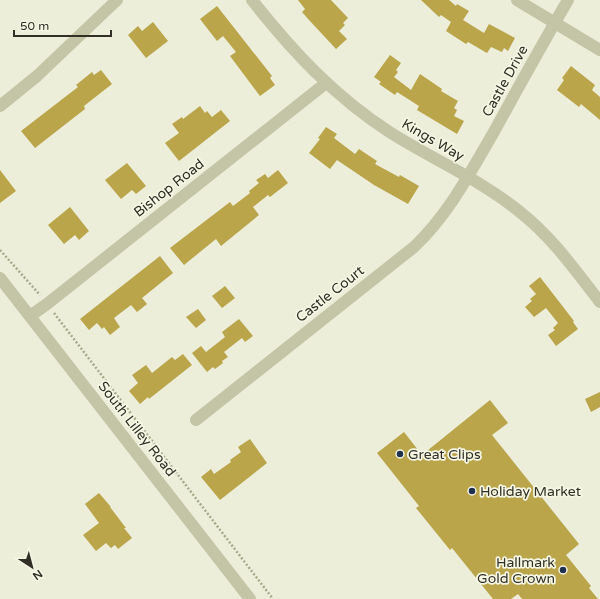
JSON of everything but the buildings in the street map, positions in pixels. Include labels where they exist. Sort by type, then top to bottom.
[{"type":"street","points":[[0,106],[37,76],[117,0]]},
{"type":"street","name":"Kings Way","points":[[252,0],[289,45],[326,83],[356,108],[390,132],[424,153],[504,199],[536,225],[559,250],[600,302]]},
{"type":"street","points":[[517,0],[600,50]]},
{"type":"street","name":"Castle Drive","points":[[468,177],[568,0]]},
{"type":"street","name":"Bishop Road","points":[[30,316],[326,83]]},
{"type":"street","name":"Castle Court","points":[[196,420],[414,247],[442,216],[468,177]]},
{"type":"street","name":"South Lilley Road","points":[[0,278],[250,599]]},
{"type":"path","points":[[0,250],[47,304],[273,599]]},
{"type":"place","name":"Great Clips","points":[[400,454]]},
{"type":"place","name":"Holiday Market","points":[[472,491]]},
{"type":"place","name":"Hallmark Gold Crown","points":[[563,570]]}]
